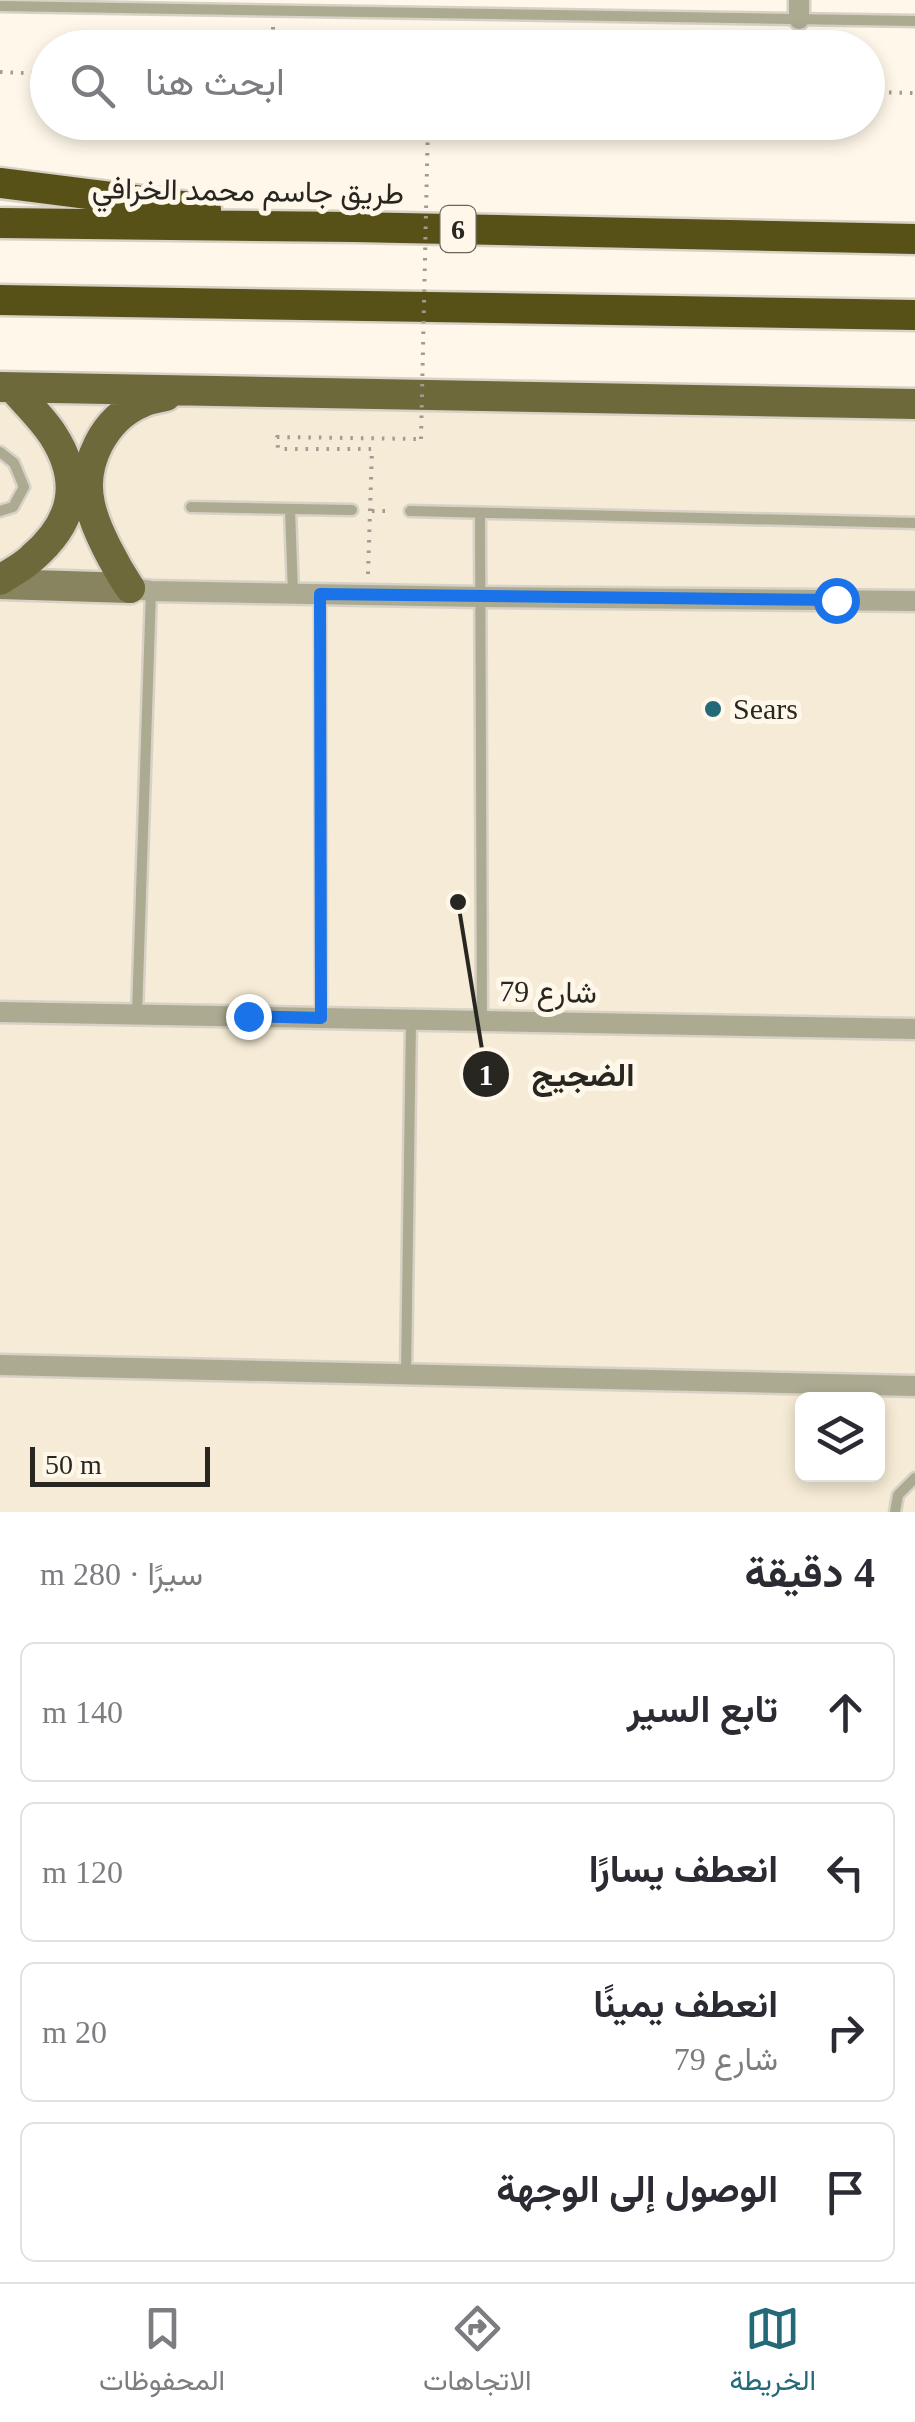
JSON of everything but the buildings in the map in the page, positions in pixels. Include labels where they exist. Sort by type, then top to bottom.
[{"type":"highway","points":[[0,183],[353,227]]},
{"type":"highway","name":"طريق جاسم محمد الخرافي","points":[[0,223],[915,239]]},
{"type":"highway","points":[[0,300],[915,315]]},
{"type":"main road","points":[[7,387],[915,404]]},
{"type":"main road","points":[[0,582],[32,559],[57,530],[69,504],[72,480],[52,434],[7,387]]},
{"type":"main road","points":[[141,590],[120,574],[94,520],[89,501],[91,461],[110,426],[126,412],[143,402],[188,390]]},
{"type":"street","points":[[0,582],[293,594],[915,601]]},
{"type":"street","name":"شارع 79","points":[[0,1012],[915,1030]]},
{"type":"street","points":[[0,1365],[915,1386]]},
{"type":"lane","points":[[476,0],[476,13]]},
{"type":"lane","points":[[572,0],[572,15]]},
{"type":"lane","points":[[0,6],[337,6],[572,15],[799,10],[915,20]]},
{"type":"lane","points":[[0,452],[14,464],[24,487],[14,507],[0,511]]},
{"type":"lane","points":[[191,507],[352,510]]},
{"type":"lane","points":[[290,509],[293,594]]},
{"type":"lane","points":[[410,512],[915,523]]},
{"type":"lane","points":[[480,513],[482,1021]]},
{"type":"lane","points":[[137,1014],[141,590]]},
{"type":"lane","points":[[320,594],[321,1018]]},
{"type":"lane","points":[[406,1374],[411,1020]]},
{"type":"lane","points":[[895,1512],[898,1495],[915,1478]]},
{"type":"path","points":[[0,72],[30,73]]},
{"type":"path","points":[[885,92],[915,93]]},
{"type":"path","points":[[367,595],[372,449],[278,449],[277,437],[421,439],[428,140]]},
{"type":"path","points":[[370,511],[410,512]]},
{"type":"shaded area","points":[[0,387],[915,404],[915,1512],[0,1512]]},
{"type":"place","name":"Sears","points":[[713,709]]},
{"type":"place","name":"الضجيج","points":[[458,902]]},
{"type":"route","points":[[248,1016],[321,1018],[320,594],[836,600]]}]
